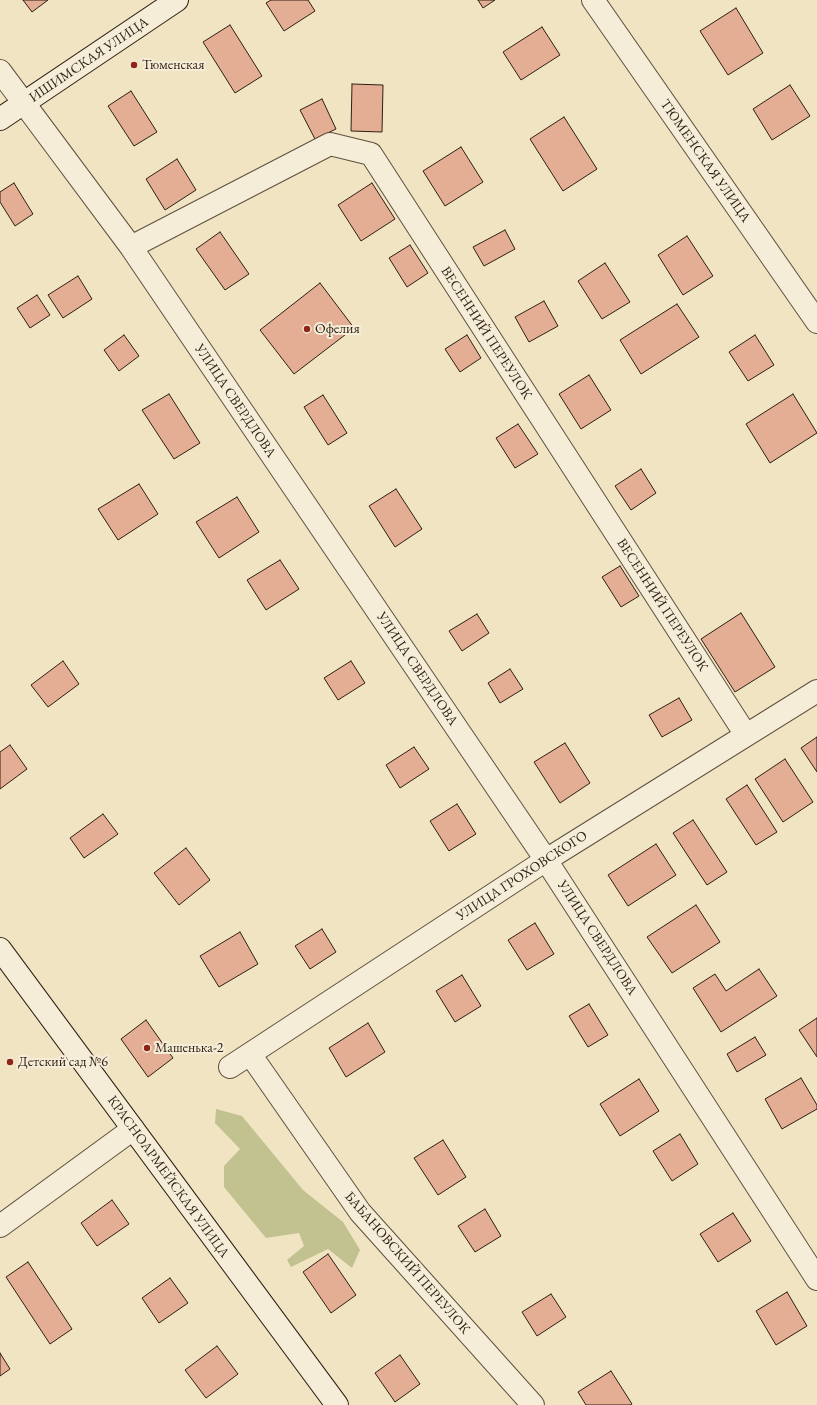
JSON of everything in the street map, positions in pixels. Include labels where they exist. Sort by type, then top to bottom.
[{"type":"street","name":"ИШИМСКАЯ УЛИЦА","points":[[0,119],[177,0]]},
{"type":"street","name":"ТЮМЕНСКАЯ УЛИЦА","points":[[593,0],[817,322]]},
{"type":"street","name":"УЛИЦА СВЕРДЛОВА","points":[[0,71],[130,248],[546,860],[817,1279]]},
{"type":"street","name":"ВЕСЕННИЙ ПЕРЕУЛОК","points":[[130,248],[330,144],[371,154],[746,735]]},
{"type":"street","name":"УЛИЦА ГРОХОВСКОГО","points":[[230,1068],[546,860],[817,691]]},
{"type":"street","name":"КРАСНОАРМЕЙСКАЯ УЛИЦА","points":[[0,949],[337,1405]]},
{"type":"street","name":"БАБАНОВСКИЙ ПЕРЕУЛОК","points":[[250,1054],[360,1212],[533,1405]]},
{"type":"street","points":[[0,1226],[133,1129]]},
{"type":"green space","points":[[216,1109],[242,1116],[303,1190],[343,1222],[360,1250],[352,1268],[328,1249],[291,1267],[287,1260],[304,1246],[299,1233],[266,1238],[224,1187],[224,1166],[240,1149],[215,1123]]},
{"type":"building","points":[[23,0],[48,0],[32,12]]},
{"type":"building","points":[[271,0],[308,0],[315,11],[284,31],[266,3]]},
{"type":"building","points":[[478,0],[495,0],[483,8]]},
{"type":"building","points":[[736,8],[763,53],[728,75],[700,31]]},
{"type":"building","points":[[230,25],[262,76],[235,93],[203,42]]},
{"type":"building","points":[[542,27],[560,55],[521,80],[503,52]]},
{"type":"building","points":[[352,84],[383,85],[382,132],[351,131]]},
{"type":"building","points":[[790,85],[810,116],[772,140],[753,109]]},
{"type":"building","points":[[131,91],[157,132],[134,146],[108,106]]},
{"type":"building","points":[[322,99],[336,129],[315,139],[300,110]]},
{"type":"building","points":[[564,117],[597,169],[563,191],[530,139]]},
{"type":"building","points":[[461,147],[483,182],[445,206],[423,171]]},
{"type":"building","points":[[177,159],[196,190],[165,210],[146,179]]},
{"type":"building","points":[[14,183],[33,214],[15,226],[0,202],[0,192]]},
{"type":"building","points":[[372,183],[395,219],[361,241],[338,205]]},
{"type":"building","points":[[505,230],[515,249],[484,266],[473,247]]},
{"type":"building","points":[[220,232],[249,274],[225,290],[196,249]]},
{"type":"building","points":[[687,236],[713,276],[683,295],[658,255]]},
{"type":"building","points":[[410,245],[428,273],[407,287],[389,258]]},
{"type":"building","points":[[605,263],[630,302],[602,319],[578,281]]},
{"type":"building","points":[[78,276],[92,299],[63,318],[48,295]]},
{"type":"building","name":"Офелия","points":[[320,283],[354,328],[294,374],[260,330]]},
{"type":"building","points":[[37,295],[50,315],[30,328],[17,308]]},
{"type":"building","points":[[544,301],[558,326],[529,342],[515,317]]},
{"type":"building","points":[[677,304],[699,337],[641,374],[620,340]]},
{"type":"building","points":[[124,335],[139,356],[119,371],[104,350]]},
{"type":"building","points":[[467,335],[481,358],[460,372],[445,349]]},
{"type":"building","points":[[755,335],[774,365],[748,381],[729,352]]},
{"type":"building","points":[[589,375],[611,410],[581,429],[559,394]]},
{"type":"building","points":[[169,394],[200,443],[174,459],[142,410]]},
{"type":"building","points":[[793,394],[817,433],[770,463],[746,424]]},
{"type":"building","points":[[323,395],[347,433],[328,445],[304,407]]},
{"type":"building","points":[[518,424],[538,454],[515,468],[496,438]]},
{"type":"building","points":[[641,469],[656,493],[631,510],[615,486]]},
{"type":"building","points":[[139,484],[158,514],[118,540],[98,509]]},
{"type":"building","points":[[396,489],[422,529],[395,547],[369,506]]},
{"type":"building","points":[[237,497],[259,532],[219,558],[196,522]]},
{"type":"building","points":[[280,560],[299,589],[266,610],[247,580]]},
{"type":"building","points":[[620,566],[639,596],[621,607],[602,577]]},
{"type":"building","points":[[741,613],[775,667],[735,692],[701,639]]},
{"type":"building","points":[[477,614],[489,633],[462,651],[449,631]]},
{"type":"building","points":[[63,661],[79,684],[48,707],[31,685]]},
{"type":"building","points":[[351,661],[365,683],[338,700],[324,678]]},
{"type":"building","points":[[510,669],[523,689],[500,703],[488,683]]},
{"type":"building","points":[[679,698],[692,720],[662,737],[649,715]]},
{"type":"building","points":[[817,737],[817,772],[801,748]]},
{"type":"building","points":[[565,743],[590,783],[560,803],[534,762]]},
{"type":"building","points":[[10,745],[27,769],[0,789],[0,752]]},
{"type":"building","points":[[414,747],[429,769],[400,788],[386,765]]},
{"type":"building","points":[[785,759],[813,802],[783,822],[755,779]]},
{"type":"building","points":[[747,785],[777,832],[756,845],[726,799]]},
{"type":"building","points":[[457,804],[476,834],[449,851],[430,821]]},
{"type":"building","points":[[103,814],[118,834],[84,858],[70,838]]},
{"type":"building","points":[[693,820],[727,872],[707,885],[673,833]]},
{"type":"building","points":[[656,844],[676,875],[628,906],[608,875]]},
{"type":"building","points":[[186,848],[210,880],[179,905],[154,873]]},
{"type":"building","points":[[696,905],[720,942],[672,973],[647,937]]},
{"type":"building","points":[[535,923],[554,954],[527,970],[508,940]]},
{"type":"building","points":[[322,929],[336,952],[310,969],[295,946]]},
{"type":"building","points":[[240,932],[258,964],[219,987],[200,956]]},
{"type":"building","points":[[759,969],[777,996],[721,1032],[693,988],[715,974],[726,991]]},
{"type":"building","points":[[462,975],[481,1006],[455,1022],[436,991]]},
{"type":"building","points":[[589,1004],[608,1035],[588,1047],[569,1016]]},
{"type":"building","points":[[817,1018],[817,1057],[799,1030]]},
{"type":"building","name":"Машенька-2","points":[[146,1020],[173,1058],[148,1077],[121,1039]]},
{"type":"building","points":[[368,1023],[385,1052],[346,1077],[329,1048]]},
{"type":"building","points":[[755,1037],[766,1055],[737,1072],[727,1054]]},
{"type":"building","points":[[801,1078],[817,1105],[817,1109],[782,1129],[765,1099]]},
{"type":"building","points":[[639,1079],[659,1111],[620,1136],[600,1104]]},
{"type":"building","points":[[680,1134],[698,1164],[672,1181],[653,1151]]},
{"type":"building","points":[[443,1140],[466,1177],[438,1195],[414,1158]]},
{"type":"building","points":[[112,1200],[129,1224],[97,1246],[81,1223]]},
{"type":"building","points":[[485,1209],[501,1236],[475,1252],[458,1226]]},
{"type":"building","points":[[733,1213],[751,1241],[718,1262],[700,1234]]},
{"type":"building","points":[[328,1254],[356,1295],[331,1313],[303,1272]]},
{"type":"building","points":[[28,1262],[72,1329],[50,1344],[6,1277]]},
{"type":"building","points":[[170,1278],[188,1303],[159,1323],[142,1298]]},
{"type":"building","points":[[787,1292],[807,1326],[776,1345],[756,1311]]},
{"type":"building","points":[[551,1294],[566,1317],[537,1336],[522,1312]]},
{"type":"building","points":[[217,1346],[238,1374],[206,1398],[185,1370]]},
{"type":"building","points":[[0,1353],[10,1369],[0,1376]]},
{"type":"building","points":[[400,1355],[420,1384],[395,1402],[375,1373]]},
{"type":"building","points":[[611,1371],[632,1404],[586,1405],[578,1392]]},
{"type":"place","name":"Тюменская","points":[[134,65]]},
{"type":"place","name":"Офелия","points":[[307,329]]},
{"type":"place","name":"Машенька-2","points":[[147,1048]]},
{"type":"place","name":"Детский сад №6","points":[[10,1062]]}]
